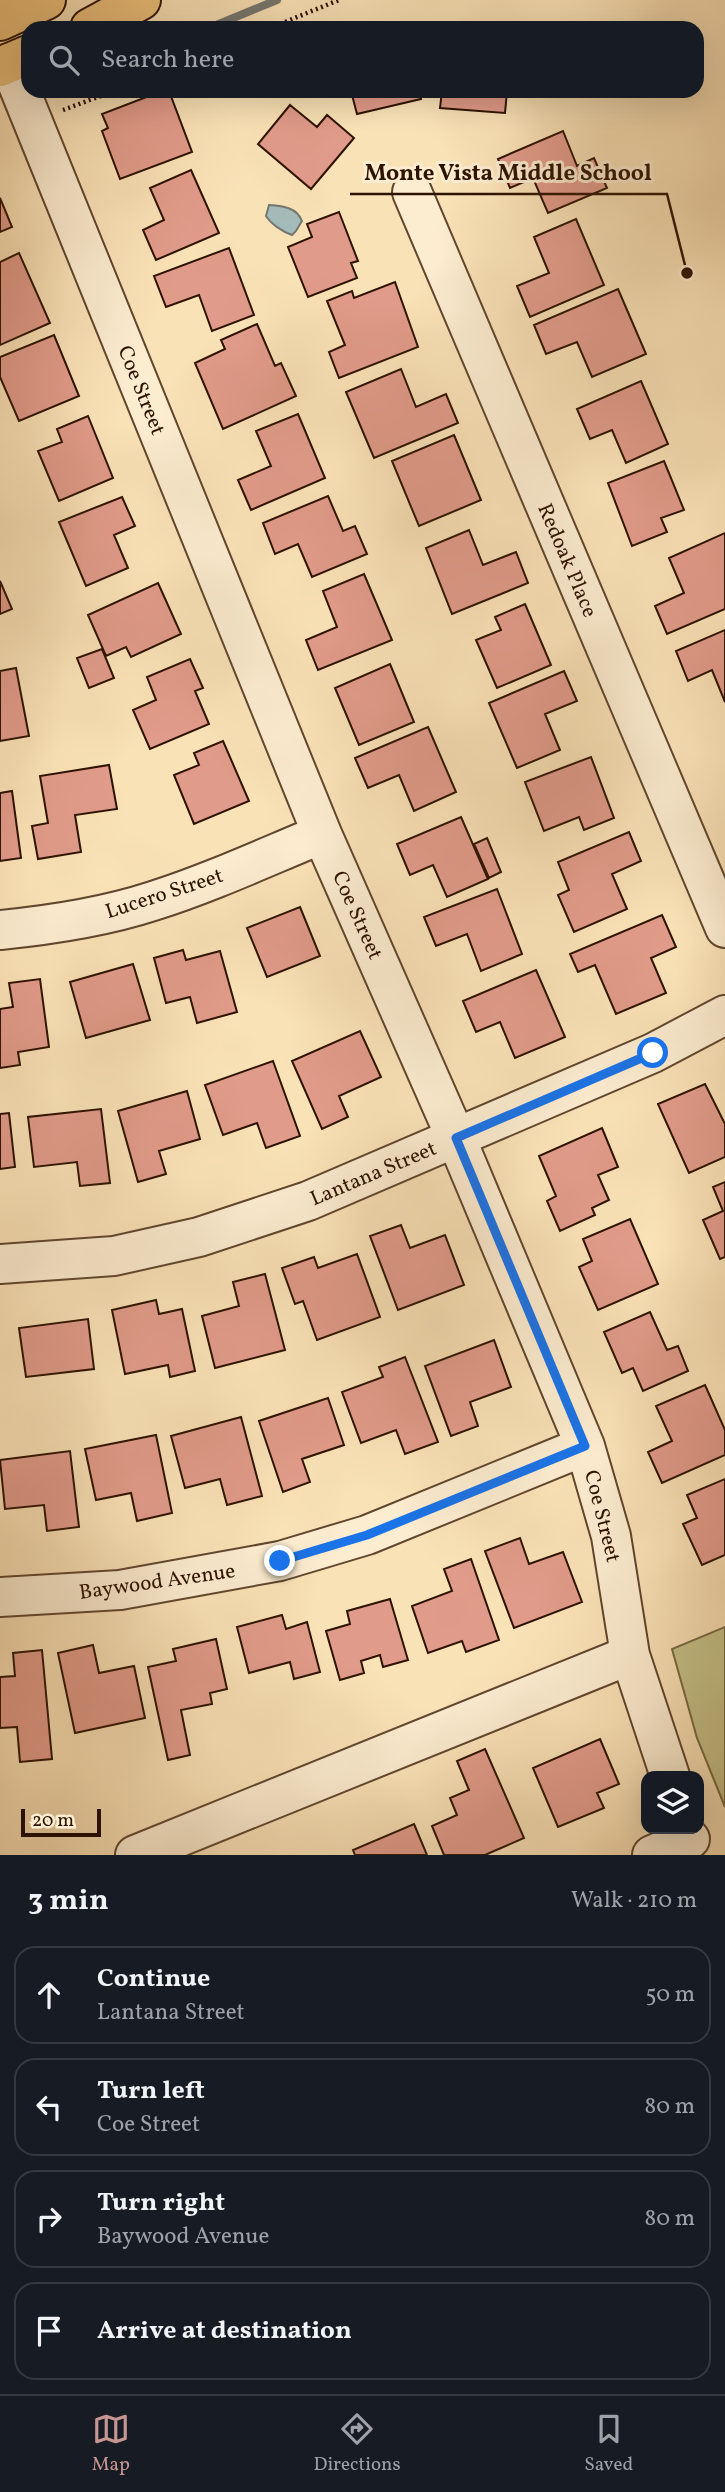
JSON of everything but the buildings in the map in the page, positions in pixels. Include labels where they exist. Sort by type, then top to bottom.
[{"type":"main road","points":[[0,21],[46,0]]},
{"type":"main road","points":[[103,21],[141,0]]},
{"type":"street","name":"Coe Street","points":[[12,62],[21,89]]},
{"type":"street","name":"Coe Street","points":[[24,98],[322,834],[456,1138],[585,1446],[611,1536],[630,1655],[668,1771]]},
{"type":"street","name":"Redoak Place","points":[[412,192],[725,928]]},
{"type":"street","name":"Lucero Street","points":[[0,930],[110,912],[152,901],[322,834]]},
{"type":"street","name":"Lantana Street","points":[[0,1264],[114,1256],[199,1237],[308,1201],[653,1053],[725,1015]]},
{"type":"street","name":"Baywood Avenue","points":[[0,1597],[120,1590],[280,1561],[367,1535],[585,1446]]},
{"type":"street","points":[[135,1855],[630,1655]]},
{"type":"street","points":[[652,1855],[691,1841]]},
{"type":"path","points":[[287,21],[339,0]]},
{"type":"path","points":[[32,122],[95,98]]},
{"type":"shaded area","points":[[725,1627],[725,1807],[697,1738],[672,1649]]},
{"type":"water","points":[[269,205],[288,208],[300,216],[302,221],[292,235],[268,219],[266,216]]},
{"type":"waterway","points":[[226,21],[277,0]]},
{"type":"place","name":"Monte Vista Middle School","points":[[687,273]]},
{"type":"route","points":[[280,1561],[367,1535],[585,1446],[456,1138],[653,1053]]}]
